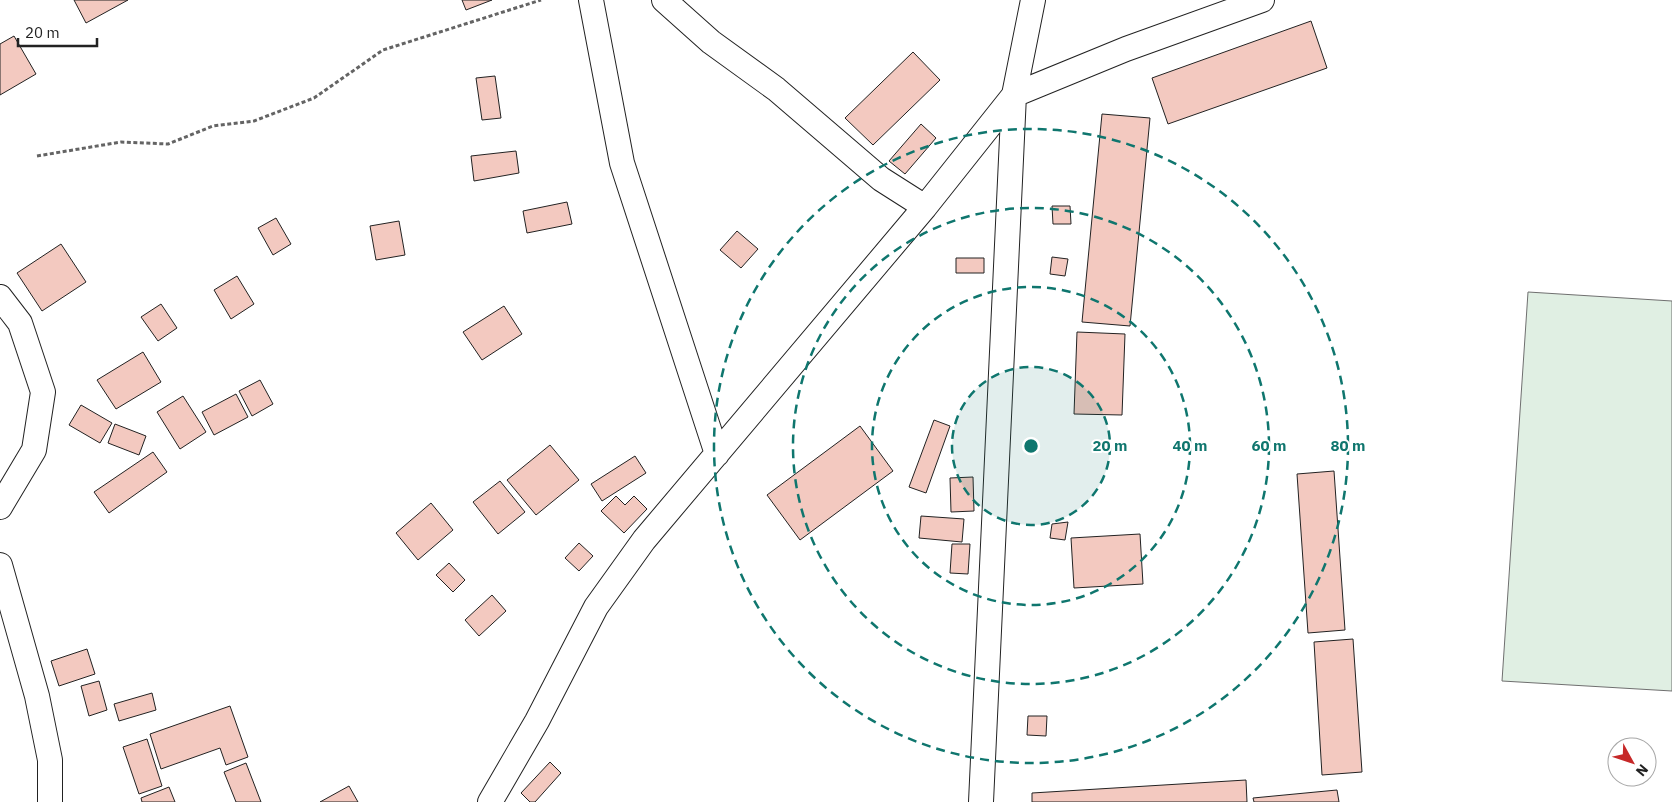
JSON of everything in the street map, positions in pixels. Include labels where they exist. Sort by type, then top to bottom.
[{"type":"street","points":[[591,0],[622,163],[717,454]]},
{"type":"street","points":[[664,0],[711,42],[776,89],[881,179],[925,207]]},
{"type":"street","points":[[981,802],[1014,95],[1032,0]]},
{"type":"street","points":[[490,802],[537,722],[596,607],[644,540],[925,207],[1014,95],[1126,49],[1262,0]]},
{"type":"street","points":[[0,297],[20,323],[43,392],[34,450],[0,507]]},
{"type":"street","points":[[0,565],[37,696],[50,760],[50,802]]},
{"type":"path","points":[[37,156],[121,142],[168,144],[213,126],[254,121],[314,98],[382,50],[541,0]]},
{"type":"green space","points":[[1528,292],[1672,301],[1672,691],[1502,681]]},
{"type":"building","points":[[74,0],[128,0],[86,23]]},
{"type":"building","points":[[462,0],[492,0],[466,10]]},
{"type":"building","points":[[1311,21],[1327,68],[1168,124],[1152,78]]},
{"type":"building","points":[[14,36],[36,74],[0,95],[0,44]]},
{"type":"building","points":[[913,52],[940,80],[873,145],[845,118]]},
{"type":"building","points":[[495,76],[501,118],[482,120],[476,78]]},
{"type":"building","points":[[1102,114],[1150,118],[1130,326],[1082,322]]},
{"type":"building","points":[[921,124],[936,138],[905,174],[889,161]]},
{"type":"building","points":[[516,151],[519,173],[474,181],[471,156]]},
{"type":"building","points":[[567,202],[572,224],[527,233],[523,211]]},
{"type":"building","points":[[1052,206],[1070,206],[1071,224],[1053,224]]},
{"type":"building","points":[[276,218],[291,244],[273,255],[258,228]]},
{"type":"building","points":[[399,221],[405,255],[376,260],[370,226]]},
{"type":"building","points":[[737,231],[758,249],[741,268],[720,250]]},
{"type":"building","points":[[61,244],[86,282],[42,311],[17,273]]},
{"type":"building","points":[[1052,257],[1068,259],[1065,276],[1050,274]]},
{"type":"building","points":[[956,258],[984,258],[984,273],[956,273]]},
{"type":"building","points":[[237,276],[254,304],[231,319],[214,290]]},
{"type":"building","points":[[161,304],[177,328],[158,341],[141,317]]},
{"type":"building","points":[[504,306],[522,334],[482,360],[463,332]]},
{"type":"building","points":[[1077,332],[1125,334],[1122,415],[1074,414]]},
{"type":"building","points":[[143,352],[161,382],[116,409],[97,380]]},
{"type":"building","points":[[260,380],[273,404],[252,416],[239,391]]},
{"type":"building","points":[[236,394],[248,417],[214,435],[202,412]]},
{"type":"building","points":[[183,396],[206,432],[180,449],[157,412]]},
{"type":"building","points":[[81,405],[112,423],[100,443],[69,425]]},
{"type":"building","points":[[934,420],[950,426],[926,493],[909,487]]},
{"type":"building","points":[[115,424],[146,436],[139,455],[108,443]]},
{"type":"building","points":[[860,426],[893,471],[800,540],[767,495]]},
{"type":"building","points":[[550,445],[579,480],[536,515],[507,480]]},
{"type":"building","points":[[153,452],[167,472],[109,513],[94,492]]},
{"type":"building","points":[[635,456],[646,473],[602,501],[591,484]]},
{"type":"building","points":[[1334,471],[1345,630],[1308,633],[1297,474]]},
{"type":"building","points":[[973,477],[974,511],[951,512],[950,478]]},
{"type":"building","points":[[500,481],[525,512],[498,534],[473,502]]},
{"type":"building","points":[[616,496],[625,505],[634,496],[647,509],[624,533],[601,511]]},
{"type":"building","points":[[431,503],[453,530],[418,560],[396,533]]},
{"type":"building","points":[[921,516],[964,519],[962,542],[919,538]]},
{"type":"building","points":[[1068,522],[1065,540],[1050,538],[1052,524]]},
{"type":"building","points":[[1140,534],[1143,584],[1074,588],[1071,538]]},
{"type":"building","points":[[579,543],[593,556],[579,571],[565,558]]},
{"type":"building","points":[[952,544],[970,544],[968,574],[950,573]]},
{"type":"building","points":[[449,563],[465,580],[453,592],[436,575]]},
{"type":"building","points":[[492,595],[506,611],[479,636],[465,620]]},
{"type":"building","points":[[1353,639],[1362,772],[1322,775],[1314,642]]},
{"type":"building","points":[[87,649],[95,674],[59,686],[51,661]]},
{"type":"building","points":[[99,681],[107,710],[89,716],[81,686]]},
{"type":"building","points":[[152,693],[156,710],[119,721],[114,704]]},
{"type":"building","points":[[230,706],[248,757],[226,765],[220,748],[161,769],[150,734]]},
{"type":"building","points":[[1028,716],[1047,716],[1046,736],[1027,735]]},
{"type":"building","points":[[147,739],[162,786],[139,794],[123,747]]},
{"type":"building","points":[[550,762],[561,773],[535,802],[530,802],[521,793]]},
{"type":"building","points":[[246,763],[261,802],[236,802],[224,772]]},
{"type":"building","points":[[1246,780],[1247,802],[1032,802],[1032,793]]},
{"type":"building","points":[[349,786],[358,802],[320,802]]},
{"type":"building","points":[[169,787],[175,802],[142,802],[141,798]]},
{"type":"building","points":[[1337,790],[1339,802],[1254,802],[1253,798]]}]
